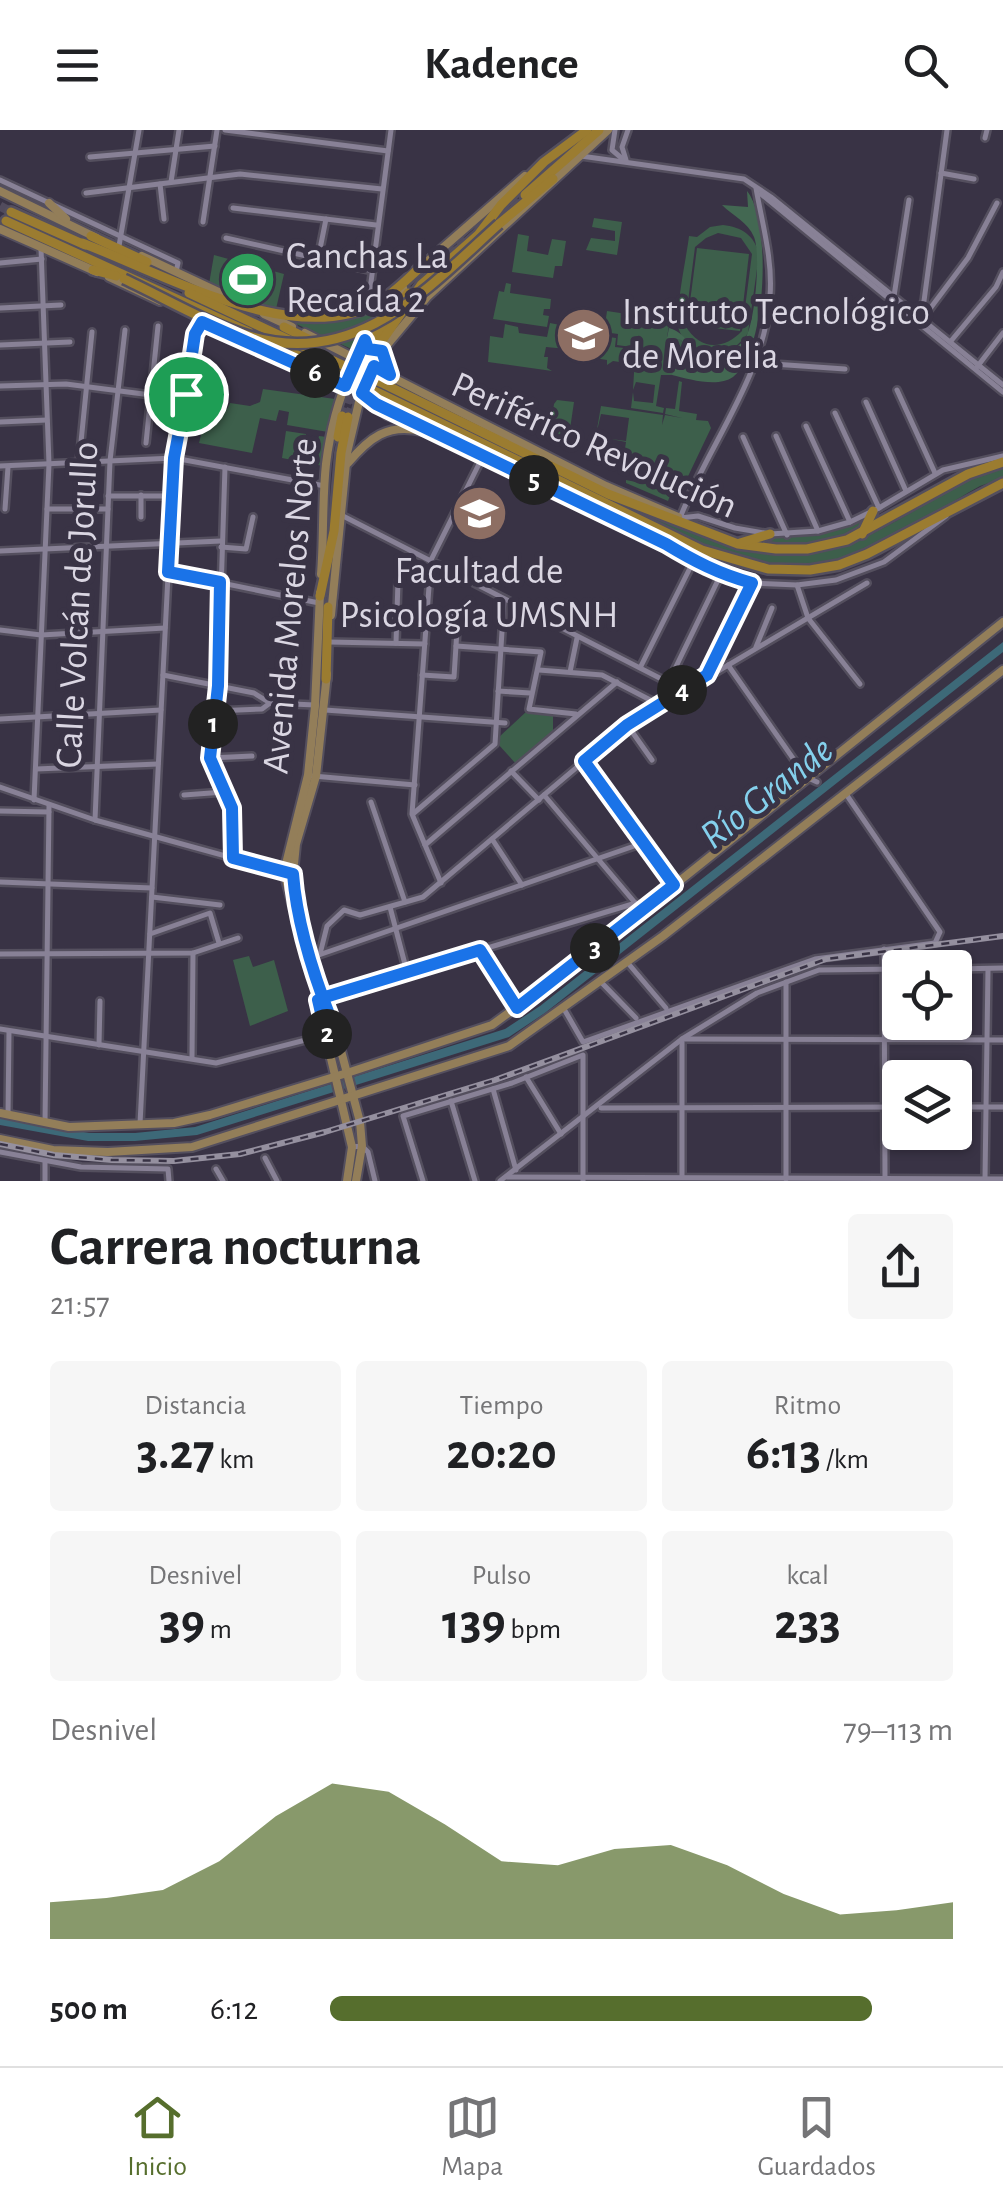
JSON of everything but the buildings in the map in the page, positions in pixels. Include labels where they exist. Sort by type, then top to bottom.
[{"type":"highway","points":[[375,344],[421,285],[478,235],[501,205],[544,162],[587,130]]},
{"type":"highway","points":[[524,196],[600,130]]},
{"type":"highway","points":[[91,264],[252,337],[316,342],[344,336],[396,314],[553,180]]},
{"type":"highway","points":[[4,224],[82,244],[204,294],[262,312],[331,315],[368,307],[382,300],[425,263]]},
{"type":"highway","points":[[4,224],[331,370],[384,384]]},
{"type":"highway","points":[[91,236],[199,286]]},
{"type":"highway","points":[[82,244],[331,370]]},
{"type":"highway","points":[[375,344],[404,296],[448,254]]},
{"type":"highway","points":[[284,327],[308,340]]},
{"type":"highway","name":"Periférico Revolución","points":[[384,384],[608,494],[738,544],[776,550],[807,549],[862,534],[968,474],[1003,459]]},
{"type":"highway","name":"Periférico Revolución","points":[[384,384],[681,540],[753,567],[810,570],[868,554],[1003,483]]},
{"type":"highway","points":[[335,517],[336,451],[345,411]]},
{"type":"highway","points":[[326,679],[324,602],[345,411]]},
{"type":"highway","points":[[387,414],[446,438]]},
{"type":"highway","points":[[862,534],[876,509]]},
{"type":"highway","points":[[738,544],[770,534]]},
{"type":"main road","points":[[375,344],[505,228],[578,156],[612,130]]},
{"type":"main road","points":[[384,384],[375,344],[390,303],[425,263],[544,162]]},
{"type":"main road","points":[[0,194],[91,236],[120,241],[177,268],[374,366],[384,384],[680,518],[694,528]]},
{"type":"main road","points":[[49,203],[72,226]]},
{"type":"main road","points":[[4,224],[41,249],[91,264],[202,322],[331,370],[345,386],[376,404],[461,444]]},
{"type":"main road","name":"Avenida Morelos Norte","points":[[319,708],[329,642],[324,602],[345,466],[345,386],[356,357],[375,344]]},
{"type":"main road","name":"Avenida Morelos Norte","points":[[356,1181],[352,1093],[320,999],[288,873],[312,775],[319,708],[324,486],[345,411],[362,393],[374,366],[375,344]]},
{"type":"main road","points":[[331,370],[345,411]]},
{"type":"main road","points":[[345,466],[368,442],[396,428],[419,430],[461,444]]},
{"type":"main road","name":"Periférico Revolución","points":[[461,444],[602,513],[681,540]]},
{"type":"main road","points":[[0,1139],[53,1150],[192,1147],[339,1088],[348,1076],[492,1025],[1003,622]]},
{"type":"main road","points":[[4,1114],[45,1124],[174,1123],[339,1088],[352,1093],[509,1046],[627,962],[1003,670]]},
{"type":"main road","name":"Avenida Morelos Norte","points":[[331,1033],[339,1088],[357,1146],[347,1181]]},
{"type":"street","points":[[0,180],[120,241],[140,130]]},
{"type":"street","points":[[203,222],[221,130],[388,151]]},
{"type":"street","points":[[368,307],[391,130]]},
{"type":"street","points":[[612,130],[612,150],[628,163]]},
{"type":"street","points":[[628,130],[622,147],[628,163]]},
{"type":"street","points":[[919,319],[947,130]]},
{"type":"street","points":[[985,138],[987,130]]},
{"type":"street","points":[[178,133],[194,148]]},
{"type":"street","points":[[171,182],[178,133]]},
{"type":"street","points":[[90,157],[215,146]]},
{"type":"street","points":[[578,156],[744,180],[771,197],[951,341],[1003,392]]},
{"type":"street","points":[[942,173],[974,179]]},
{"type":"street","points":[[86,193],[240,174],[382,189]]},
{"type":"street","points":[[160,184],[164,219]]},
{"type":"street","points":[[756,188],[768,202],[1003,384]]},
{"type":"street","points":[[680,518],[764,335],[770,293],[768,252],[756,188]]},
{"type":"street","points":[[894,296],[909,200]]},
{"type":"street","points":[[919,319],[968,258],[997,203]]},
{"type":"street","points":[[232,208],[376,225]]},
{"type":"street","points":[[318,259],[326,219]]},
{"type":"street","points":[[226,238],[370,270]]},
{"type":"street","points":[[34,800],[49,464],[41,249]]},
{"type":"street","points":[[0,263],[42,260]]},
{"type":"street","points":[[951,341],[996,287],[1003,272]]},
{"type":"street","points":[[0,308],[60,305]]},
{"type":"street","points":[[140,1124],[174,458],[195,334],[202,322]]},
{"type":"street","points":[[146,443],[158,326]]},
{"type":"street","name":"Calle Volcán de Jorullo","points":[[95,820],[110,461],[124,330]]},
{"type":"street","points":[[79,462],[92,332]]},
{"type":"street","points":[[977,367],[1003,334]]},
{"type":"street","points":[[0,345],[70,342]]},
{"type":"street","points":[[752,368],[773,364],[846,369]]},
{"type":"street","points":[[0,386],[186,394]]},
{"type":"street","points":[[896,390],[936,474]]},
{"type":"street","points":[[866,402],[907,492]]},
{"type":"street","points":[[836,413],[876,509]]},
{"type":"street","points":[[0,422],[47,420]]},
{"type":"street","points":[[806,426],[850,522]]},
{"type":"street","points":[[776,436],[818,531]]},
{"type":"street","points":[[743,437],[787,535]]},
{"type":"street","points":[[5,509],[4,466],[174,458],[324,486]]},
{"type":"street","points":[[680,518],[698,516],[770,534],[818,531],[850,522],[943,470],[1003,459]]},
{"type":"street","points":[[441,882],[412,814],[431,560],[479,464]]},
{"type":"street","points":[[225,467],[218,686],[210,758],[232,808],[233,858]]},
{"type":"street","points":[[140,517],[141,495]]},
{"type":"street","points":[[108,496],[172,496]]},
{"type":"street","points":[[47,509],[108,509]]},
{"type":"street","points":[[602,513],[721,574],[752,583],[797,585],[836,580],[884,562],[944,519],[950,509]]},
{"type":"street","points":[[0,551],[170,543],[221,544],[246,549],[252,517]]},
{"type":"street","points":[[335,517],[431,560],[683,690]]},
{"type":"street","points":[[641,666],[694,562]]},
{"type":"street","points":[[168,572],[324,602]]},
{"type":"street","points":[[668,681],[721,574]]},
{"type":"street","points":[[396,643],[398,581]]},
{"type":"street","points":[[707,675],[752,583]]},
{"type":"street","points":[[312,957],[327,926],[344,910],[360,915],[424,897],[627,725],[867,583]]},
{"type":"street","points":[[797,585],[808,618],[860,684]]},
{"type":"street","points":[[412,814],[495,744],[504,599]]},
{"type":"street","points":[[756,647],[772,608]]},
{"type":"street","points":[[422,675],[454,677],[458,614],[427,612]]},
{"type":"street","points":[[0,630],[41,635],[165,628]]},
{"type":"street","points":[[570,672],[577,638]]},
{"type":"street","points":[[329,642],[424,644]]},
{"type":"street","points":[[456,646],[542,652],[529,709],[578,715]]},
{"type":"street","points":[[728,664],[806,777],[817,782]]},
{"type":"street","points":[[540,670],[602,676],[658,704]]},
{"type":"street","points":[[163,675],[254,693],[270,703],[505,723]]},
{"type":"street","points":[[424,845],[617,682]]},
{"type":"street","points":[[498,691],[531,693]]},
{"type":"street","points":[[214,711],[262,708],[270,703]]},
{"type":"street","points":[[0,719],[161,710]]},
{"type":"street","points":[[627,725],[652,760]]},
{"type":"street","points":[[210,758],[252,756]]},
{"type":"street","points":[[584,761],[674,885]]},
{"type":"street","points":[[35,769],[158,764]]},
{"type":"street","points":[[320,999],[639,907],[599,858],[512,771]]},
{"type":"street","points":[[312,775],[414,785]]},
{"type":"street","points":[[0,786],[49,809]]},
{"type":"street","points":[[184,796],[224,792]]},
{"type":"street","points":[[564,1009],[582,1042],[815,960],[938,941],[940,932],[846,794]]},
{"type":"street","points":[[371,802],[406,902]]},
{"type":"street","points":[[45,1124],[49,809]]},
{"type":"street","points":[[0,811],[49,809],[288,873]]},
{"type":"street","points":[[492,839],[522,885]]},
{"type":"street","points":[[312,957],[642,843]]},
{"type":"street","points":[[0,882],[152,888]]},
{"type":"street","points":[[152,896],[220,905]]},
{"type":"street","points":[[390,907],[407,972]]},
{"type":"street","points":[[150,934],[210,914],[219,943]]},
{"type":"street","points":[[0,954],[193,953],[238,938]]},
{"type":"street","points":[[480,950],[517,1008]]},
{"type":"street","points":[[192,1058],[193,953]]},
{"type":"street","points":[[627,962],[666,1008]]},
{"type":"street","points":[[972,968],[1003,968]]},
{"type":"street","points":[[985,1180],[988,968]]},
{"type":"street","points":[[503,1179],[682,1040],[756,993],[819,970],[882,970]]},
{"type":"street","points":[[600,982],[636,1018]]},
{"type":"street","points":[[786,982],[786,1180]]},
{"type":"street","points":[[99,1045],[100,1001]]},
{"type":"street","points":[[0,1029],[216,1063],[331,1033]]},
{"type":"street","points":[[4,1114],[9,1031]]},
{"type":"street","points":[[682,1040],[882,1040]]},
{"type":"street","points":[[682,1040],[682,1179]]},
{"type":"street","points":[[885,1040],[885,1060]]},
{"type":"street","points":[[972,1040],[1003,1040]]},
{"type":"street","points":[[422,1181],[403,1116],[493,1089],[583,1055],[583,1179]]},
{"type":"street","points":[[526,1077],[561,1135]]},
{"type":"street","points":[[493,1089],[516,1170]]},
{"type":"street","points":[[451,1101],[474,1181]]},
{"type":"street","points":[[598,1108],[882,1107]]},
{"type":"street","points":[[972,1107],[1003,1107]]},
{"type":"street","points":[[357,1146],[368,1152],[375,1181]]},
{"type":"street","points":[[886,1150],[886,1180]]},
{"type":"street","points":[[0,1152],[45,1162],[168,1170],[169,1181]]},
{"type":"street","points":[[265,1158],[277,1181]]},
{"type":"street","points":[[44,1181],[45,1162]]},
{"type":"street","points":[[106,1181],[107,1168]]},
{"type":"street","points":[[216,1169],[223,1181]]},
{"type":"street","points":[[503,1179],[1003,1179]]},
{"type":"green space","points":[[747,191],[755,207],[763,256],[753,342],[744,363],[727,380],[703,382],[672,375],[674,347],[688,351],[681,340],[667,338],[669,328],[699,350],[713,353],[732,349],[746,337],[754,303],[756,246],[748,227],[722,205],[748,207]]},
{"type":"green space","points":[[594,218],[622,222],[617,255],[586,250],[591,238],[615,241],[615,231],[592,227]]},
{"type":"green space","points":[[723,225],[741,230],[751,237],[759,255],[748,333],[731,349],[715,354],[690,345],[678,322],[689,236],[697,237],[710,227]],"holes":[[[718,233],[741,238],[752,254],[742,331],[727,342],[704,343],[685,325],[695,247]]]},
{"type":"green space","points":[[518,234],[529,236],[527,251],[548,255],[552,239],[566,241],[562,266],[555,266],[553,278],[512,272]]},
{"type":"green space","points":[[697,248],[749,254],[740,331],[687,325]]},
{"type":"green space","name":"Canchas La Recaída 2","points":[[214,255],[284,274],[276,309],[209,284]]},
{"type":"green space","points":[[506,283],[511,284],[510,293],[551,299],[550,309],[544,309],[543,315],[549,316],[547,327],[493,319],[499,291],[504,292]]},
{"type":"green space","points":[[607,311],[660,319],[662,312],[671,314],[667,337],[681,340],[688,352],[674,347],[672,375],[661,375],[656,406],[664,408],[663,413],[631,408],[633,392],[634,401],[653,403],[655,385],[636,382],[633,390],[635,356],[644,357],[644,363],[651,364],[653,350],[617,345],[618,334],[604,332]]},
{"type":"green space","points":[[380,312],[356,351],[294,323],[336,321]]},
{"type":"green space","points":[[550,323],[570,327],[567,349],[546,347],[544,357],[548,357],[547,368],[552,371],[488,362],[490,336],[503,338],[505,324],[518,327],[519,333],[547,337]]},
{"type":"green space","points":[[586,325],[586,334],[616,338],[615,347],[624,348],[624,354],[633,356],[632,364],[613,361],[607,365],[607,360],[568,354],[572,327]]},
{"type":"green space","points":[[679,381],[679,411],[697,414],[696,420],[708,421],[711,428],[681,491],[671,493],[668,501],[626,483],[641,483],[643,470],[668,472],[628,461],[624,455],[626,442],[611,439],[626,441],[629,418],[601,414],[596,435],[601,406],[663,415],[662,425],[665,415],[682,418],[665,414],[666,408],[675,409]]},
{"type":"green space","points":[[378,384],[613,499],[714,540],[763,552],[807,554],[848,544],[1003,466],[1003,478],[980,486],[876,545],[833,562],[811,566],[765,564],[719,554],[376,387]]},
{"type":"green space","points":[[263,389],[335,399],[328,432],[287,425],[289,412],[279,410],[276,421],[260,418],[252,453],[199,443],[209,403],[227,409],[230,403],[250,406],[260,402]]},
{"type":"green space","points":[[557,400],[574,402],[569,436],[550,433]]},
{"type":"green space","points":[[286,431],[306,434],[306,445],[316,446],[319,436],[327,437],[323,466],[282,458]]},
{"type":"green space","points":[[868,517],[859,532],[830,539],[791,544],[748,543],[838,527]]},
{"type":"green space","points":[[527,711],[553,713],[553,731],[516,764],[498,744],[498,738]]},
{"type":"green space","points":[[249,956],[253,967],[274,960],[288,1011],[250,1026],[233,960]]},
{"type":"water","points":[[1003,642],[1003,652],[545,1013],[509,1037],[197,1135],[88,1141],[0,1125],[0,1117],[89,1133],[195,1127],[505,1029],[540,1006]]},
{"type":"tunnel","points":[[490,222],[525,195]]},
{"type":"tunnel","points":[[0,206],[11,212]]},
{"type":"tunnel","points":[[448,254],[466,240]]},
{"type":"tunnel","points":[[313,342],[343,357],[355,373]]},
{"type":"tunnel","points":[[342,416],[354,381]]},
{"type":"tunnel","points":[[348,417],[359,388]]},
{"type":"tunnel","points":[[365,396],[387,414]]},
{"type":"tunnel","points":[[328,607],[329,565]]},
{"type":"railway","points":[[0,1144],[54,1155],[112,1160],[174,1161],[240,1154],[495,1080],[826,959],[1003,936]]},
{"type":"place","name":"Canchas La Recaída 2","points":[[247,279]]},
{"type":"place","name":"Instituto Tecnológico de Morelia","points":[[583,335]]},
{"type":"place","name":"Facultad de Psicología UMSNH","points":[[479,514]]},
{"type":"route","points":[[186,394],[174,458],[168,572],[220,582],[218,686],[210,758],[232,808],[233,858],[293,874],[311,958],[322,998],[336,1032],[326,1034],[318,1000],[322,998],[480,950],[517,1008],[674,885],[584,761],[627,725],[707,675],[752,583],[694,562],[666,544],[376,404],[362,393],[374,366],[390,375],[382,351],[368,349],[365,340],[345,386],[202,322],[195,334],[186,394]]},
{"type":"water label","name":"Río Grande","points":[[767,793]]}]
